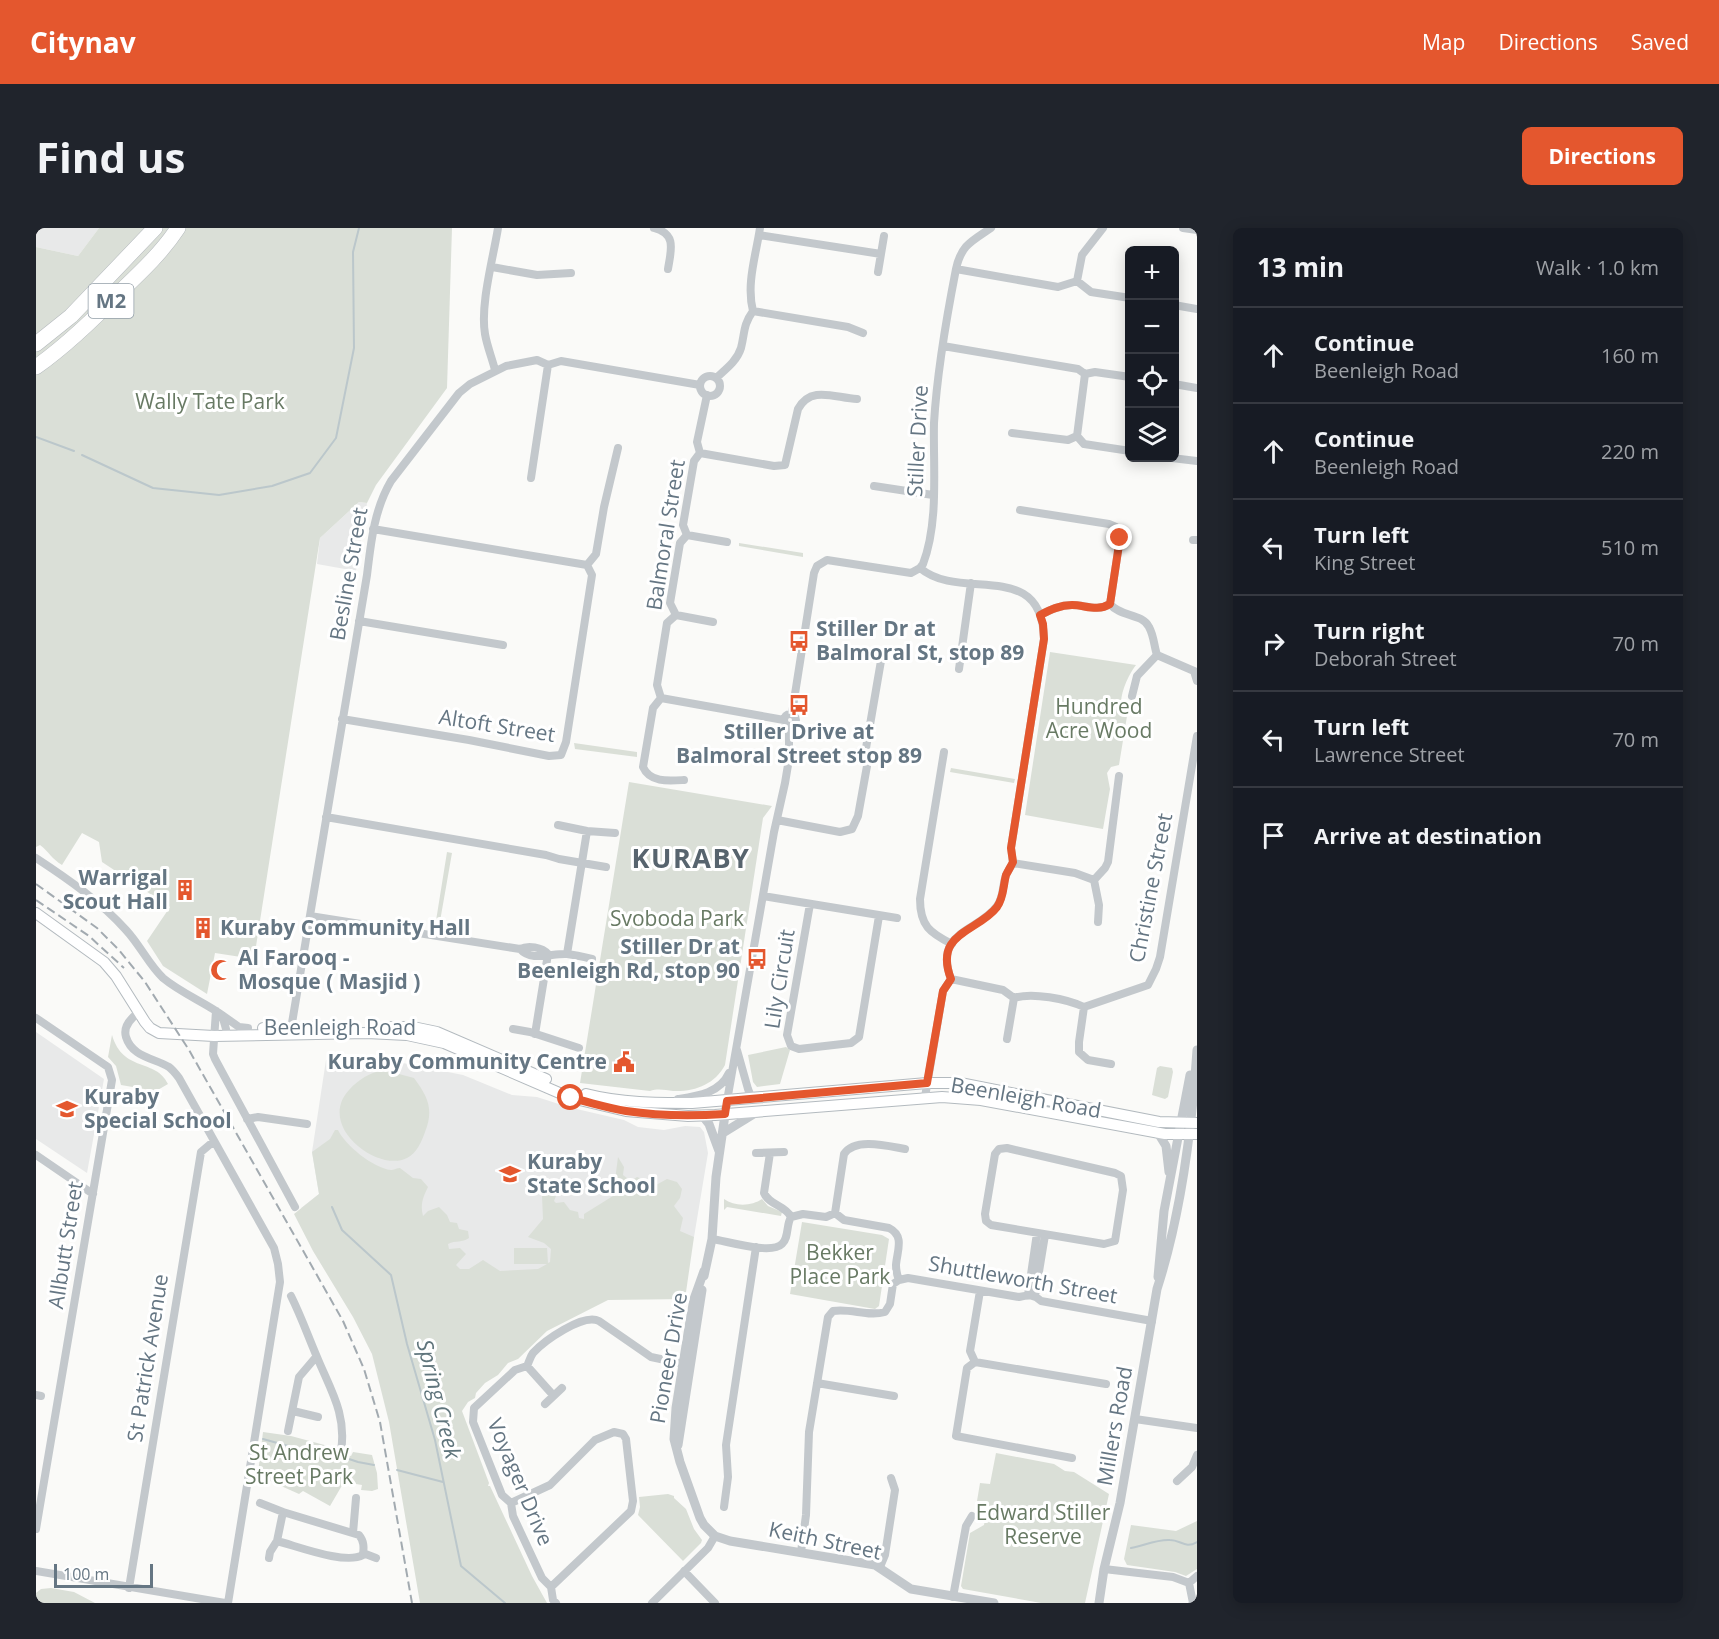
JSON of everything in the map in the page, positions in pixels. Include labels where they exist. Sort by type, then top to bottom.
[{"type":"highway","name":"M2","points":[[36,344],[72,316],[155,228]]},
{"type":"highway","name":"M2","points":[[36,367],[110,302],[145,267],[178,228]]},
{"type":"main road","name":"Beenleigh Road","points":[[36,913],[104,962],[116,976],[138,1013],[150,1028],[159,1033],[185,1034],[248,1028],[396,1033],[428,1038],[571,1098],[626,1111],[725,1114],[925,1097],[981,1100],[1158,1133],[1189,1129]]},
{"type":"main road","name":"Beenleigh Road","points":[[218,1032],[242,1034],[424,1028],[469,1045],[573,1091],[623,1101],[656,1103],[727,1101],[927,1083],[960,1083],[1189,1129]]},
{"type":"street","points":[[495,370],[485,334],[484,317],[498,228]]},
{"type":"street","points":[[654,228],[662,230],[670,240],[672,247],[668,269]]},
{"type":"street","name":"Stiller Drive","points":[[920,568],[925,560],[932,532],[935,408],[956,269],[959,256],[964,248],[991,228]]},
{"type":"street","points":[[1077,281],[1082,255],[1103,228]]},
{"type":"street","points":[[1183,228],[1197,230]]},
{"type":"street","points":[[753,311],[750,288],[760,232],[881,254]]},
{"type":"street","points":[[878,272],[884,236]]},
{"type":"street","points":[[492,267],[537,275],[571,273]]},
{"type":"street","points":[[956,269],[1058,287],[1077,281]]},
{"type":"street","points":[[1077,281],[1091,292],[1125,297]]},
{"type":"street","points":[[1179,306],[1197,309]]},
{"type":"street","points":[[753,311],[848,327],[863,333]]},
{"type":"street","points":[[716,378],[735,360],[741,349],[745,322],[753,311]]},
{"type":"street","points":[[943,346],[1078,369],[1085,374],[1095,372],[1125,376]]},
{"type":"street","name":"Besline Street","points":[[293,1031],[373,529],[384,492],[459,393],[475,380],[495,370],[537,360],[548,365],[561,361],[700,385]]},
{"type":"street","points":[[531,478],[548,365]]},
{"type":"street","points":[[1085,374],[1077,436],[1084,444],[1125,450]]},
{"type":"street","points":[[708,376],[716,378],[720,384],[718,391],[713,395],[706,395],[700,385],[702,379],[708,376]]},
{"type":"street","points":[[1179,385],[1197,388]]},
{"type":"street","points":[[700,453],[774,466],[785,465],[798,409],[802,402],[809,396],[818,394],[857,399]]},
{"type":"street","name":"Balmoral Street","points":[[661,698],[657,685],[667,623],[676,615],[670,603],[680,543],[687,535],[683,525],[694,461],[700,453],[697,442],[706,395]]},
{"type":"street","points":[[1012,433],[1068,440],[1077,436]]},
{"type":"street","points":[[373,529],[587,565],[596,554],[618,448]]},
{"type":"street","points":[[1179,459],[1197,461]]},
{"type":"street","points":[[874,486],[933,495]]},
{"type":"street","points":[[1020,510],[1116,527],[1120,533],[1110,604],[1114,610],[1141,619],[1148,625],[1157,655]]},
{"type":"street","points":[[687,535],[727,542]]},
{"type":"street","points":[[727,1101],[789,759],[786,715],[792,713],[814,573],[819,559],[911,573],[920,568],[935,578],[1013,589],[1027,595],[1036,603],[1043,624],[1044,639],[1011,848],[1013,862],[1006,874],[1002,895],[996,908],[963,931],[952,944],[948,961],[951,979]]},
{"type":"street","name":"Altoft Street","points":[[342,719],[470,740],[549,756],[561,755],[566,742],[592,575],[587,565]]},
{"type":"street","points":[[959,669],[971,583]]},
{"type":"street","points":[[1040,615],[1063,606],[1074,605],[1094,609],[1104,608],[1110,604]]},
{"type":"street","points":[[676,615],[713,622]]},
{"type":"street","points":[[359,621],[503,645]]},
{"type":"street","points":[[777,820],[840,832],[847,832],[856,824],[867,766],[867,748],[882,655]]},
{"type":"street","points":[[1157,655],[1196,669],[1197,681]]},
{"type":"street","points":[[1132,696],[1137,676],[1157,655]]},
{"type":"street","points":[[684,780],[652,778],[646,774],[643,767],[653,708],[661,698],[787,723]]},
{"type":"street","name":"Christine Street","points":[[1084,1008],[1148,985],[1156,969],[1197,736]]},
{"type":"street","points":[[944,752],[920,899],[920,913],[930,931],[952,944]]},
{"type":"street","points":[[1094,879],[1108,862],[1119,776]]},
{"type":"street","points":[[326,817],[606,867]]},
{"type":"street","points":[[558,825],[587,831],[615,833]]},
{"type":"street","points":[[567,954],[587,831]]},
{"type":"street","points":[[36,858],[68,879],[115,919],[135,940],[165,980],[238,1027],[248,1028]]},
{"type":"street","points":[[1013,862],[1075,873],[1094,879]]},
{"type":"street","points":[[1094,879],[1100,905],[1098,922]]},
{"type":"street","name":"Lily Circuit","points":[[763,896],[897,918]]},
{"type":"street","name":"Lily Circuit","points":[[810,904],[787,1035],[791,1046],[799,1049],[851,1043],[859,1037],[879,916]]},
{"type":"street","points":[[310,916],[520,949],[525,947],[542,949],[548,954],[567,954],[592,959]]},
{"type":"street","points":[[535,1034],[548,954]]},
{"type":"street","points":[[951,979],[1003,990],[1014,998]]},
{"type":"street","points":[[925,1097],[943,991],[951,979]]},
{"type":"street","points":[[1014,998],[1025,994],[1074,1002],[1084,1008],[1078,1042],[1079,1052],[1088,1060],[1111,1064]]},
{"type":"street","points":[[1007,1039],[1014,998]]},
{"type":"street","points":[[36,1571],[226,1603],[280,1282],[279,1264],[274,1248],[173,1070],[144,1057],[128,1043],[125,1033],[126,1026],[138,1013]]},
{"type":"street","points":[[219,1013],[213,1054],[295,1207]]},
{"type":"street","name":"Allbutt Street","points":[[36,1018],[108,1067],[111,1074],[93,1194],[40,1487],[36,1529]]},
{"type":"street","points":[[513,1029],[579,1048]]},
{"type":"street","name":"Millers Road","points":[[1157,1289],[1158,1261],[1170,1180],[1189,1129],[1197,1044]]},
{"type":"street","name":"Millers Road","points":[[1099,1603],[1104,1569],[1120,1503],[1157,1289],[1171,1235],[1189,1129],[1197,1050]]},
{"type":"street","points":[[736,1053],[752,1098]]},
{"type":"street","points":[[656,1103],[698,1096],[715,1089],[726,1078],[736,1053]]},
{"type":"street","name":"Pioneer Drive","points":[[677,1450],[704,1271],[712,1239],[716,1177],[727,1101]]},
{"type":"street","points":[[723,1133],[759,1111]]},
{"type":"street","points":[[702,1115],[710,1124],[720,1154]]},
{"type":"street","points":[[247,1119],[258,1117],[307,1125]]},
{"type":"street","points":[[1158,1133],[1166,1146],[1170,1180]]},
{"type":"street","name":"St Patrick Avenue","points":[[129,1588],[201,1152],[214,1141]]},
{"type":"street","points":[[835,1213],[844,1154],[849,1148],[853,1145],[874,1144],[905,1149]]},
{"type":"street","points":[[1006,1148],[1121,1176],[1123,1190],[1115,1240],[1104,1244],[1041,1234],[991,1225],[986,1221],[985,1214],[995,1154],[999,1149],[1006,1148]]},
{"type":"street","points":[[756,1153],[784,1152]]},
{"type":"street","points":[[770,1153],[764,1193],[771,1202],[784,1208],[791,1218]]},
{"type":"street","points":[[36,1155],[93,1194]]},
{"type":"street","points":[[791,1218],[803,1214],[826,1217],[835,1213]]},
{"type":"street","points":[[835,1213],[844,1220],[889,1228],[894,1231],[900,1241],[896,1264],[899,1280]]},
{"type":"street","points":[[712,1239],[756,1247],[768,1248],[781,1245],[785,1240],[791,1218]]},
{"type":"street","points":[[1031,1295],[1041,1234]]},
{"type":"street","points":[[724,1507],[728,1477],[726,1445],[756,1247]]},
{"type":"street","name":"Pioneer Drive","points":[[704,1271],[694,1299],[673,1428],[677,1450],[700,1518],[716,1536]]},
{"type":"street","name":"Shuttleworth Street","points":[[801,1552],[806,1515],[808,1439],[828,1317],[833,1311],[841,1309],[876,1315],[885,1312],[890,1304],[893,1284],[908,1278],[1019,1297],[1031,1295],[1041,1301],[1152,1321]]},
{"type":"street","points":[[975,1362],[970,1351],[980,1291]]},
{"type":"street","points":[[291,1296],[338,1404],[343,1437],[341,1451]]},
{"type":"street","name":"Voyager Drive","points":[[556,1603],[553,1600],[551,1587],[542,1578],[513,1516],[511,1503],[502,1496],[474,1422],[474,1408],[515,1370],[527,1366],[532,1355],[544,1343],[579,1322],[590,1319],[599,1321],[651,1357],[684,1364]]},
{"type":"street","points":[[288,1431],[295,1390],[301,1373],[316,1357]]},
{"type":"street","points":[[1072,1458],[956,1436],[967,1368],[975,1362],[1106,1384]]},
{"type":"street","points":[[527,1366],[553,1395]]},
{"type":"street","points":[[817,1383],[894,1396]]},
{"type":"street","points":[[545,1404],[562,1388]]},
{"type":"street","points":[[293,1411],[318,1417]]},
{"type":"street","points":[[1135,1419],[1197,1428]]},
{"type":"street","points":[[511,1503],[550,1485],[595,1440],[614,1432],[623,1434],[626,1439],[633,1501],[631,1511],[551,1587]]},
{"type":"street","points":[[1177,1481],[1192,1467],[1197,1455]]},
{"type":"street","points":[[880,1567],[885,1555],[895,1490],[891,1478]]},
{"type":"street","points":[[353,1533],[356,1498]]},
{"type":"street","points":[[260,1503],[359,1535],[363,1540],[363,1553]]},
{"type":"street","points":[[269,1558],[277,1541],[283,1512]]},
{"type":"street","points":[[953,1597],[966,1526],[972,1516]]},
{"type":"street","points":[[652,1603],[708,1548],[716,1536]]},
{"type":"street","name":"Keith Street","points":[[716,1536],[730,1541],[880,1567],[911,1589],[994,1603]]},
{"type":"street","points":[[277,1541],[299,1549],[349,1558],[357,1558],[363,1553]]},
{"type":"street","points":[[363,1553],[376,1558]]},
{"type":"street","points":[[1104,1569],[1173,1577],[1189,1583]]},
{"type":"street","points":[[684,1571],[715,1603]]},
{"type":"street","points":[[1189,1583],[1197,1576]]},
{"type":"street","points":[[1189,1583],[1193,1603]]},
{"type":"shaded area","points":[[36,228],[99,228],[78,256],[36,247]]},
{"type":"shaded area","points":[[359,502],[367,503],[356,571],[317,564],[320,538]]},
{"type":"shaded area","name":"Kuraby Special School","points":[[36,1032],[104,1079],[87,1173],[36,1139]]},
{"type":"shaded area","name":"Kuraby State School","points":[[326,1060],[388,1060],[463,1075],[512,1095],[537,1097],[624,1120],[638,1127],[664,1130],[685,1126],[700,1127],[704,1132],[708,1153],[694,1237],[557,1270],[451,1275],[301,1208],[319,1194],[312,1152]]},
{"type":"green space","name":"Wally Tate Park","points":[[99,228],[452,228],[447,388],[376,485],[367,503],[359,502],[320,538],[254,959],[215,953],[207,994],[163,966],[147,941],[170,907],[102,862],[99,842],[82,833],[62,865],[40,845],[36,847],[36,247],[78,256]]},
{"type":"green space","points":[[739,543],[803,553],[803,557],[739,546]]},
{"type":"green space","name":"Hundred Acre Wood","points":[[1050,652],[1136,665],[1123,691],[1122,708],[1128,710],[1119,765],[1111,767],[1107,773],[1110,789],[1103,829],[1025,815]]},
{"type":"green space","points":[[574,743],[637,752],[637,757],[575,749]]},
{"type":"green space","points":[[951,768],[1015,779],[1014,783],[950,772]]},
{"type":"green space","name":"Svoboda Park","points":[[629,782],[772,806],[763,818],[725,1065],[710,1082],[689,1090],[650,1091],[580,1083]]},
{"type":"green space","points":[[447,852],[452,853],[439,927],[435,927]]},
{"type":"green space","points":[[112,1035],[117,1047],[124,1055],[156,1071],[168,1084],[156,1091],[121,1085],[116,1066],[108,1057]]},
{"type":"green space","points":[[786,1047],[790,1050],[780,1084],[757,1087],[753,1082],[748,1055]]},
{"type":"green space","points":[[1160,1066],[1172,1068],[1173,1072],[1168,1097],[1165,1099],[1152,1095],[1157,1068]]},
{"type":"green space","points":[[384,1070],[414,1078],[426,1097],[429,1110],[428,1124],[418,1147],[407,1158],[395,1161],[381,1159],[367,1153],[345,1131],[340,1118],[341,1104],[349,1090],[365,1077]]},
{"type":"green space","points":[[335,1130],[338,1130],[353,1149],[376,1165],[391,1170],[400,1168],[413,1178],[421,1179],[428,1187],[422,1201],[423,1216],[428,1211],[439,1207],[450,1222],[457,1223],[459,1229],[468,1231],[469,1238],[448,1244],[449,1249],[460,1248],[466,1254],[456,1265],[460,1269],[469,1269],[483,1260],[500,1271],[538,1269],[547,1264],[514,1264],[514,1248],[547,1248],[548,1263],[550,1262],[551,1249],[544,1243],[528,1237],[543,1219],[542,1196],[548,1190],[555,1190],[554,1201],[556,1203],[564,1202],[570,1210],[578,1212],[579,1218],[584,1219],[584,1214],[613,1196],[618,1157],[624,1167],[623,1175],[631,1181],[637,1177],[656,1185],[667,1179],[677,1182],[682,1189],[680,1198],[674,1206],[683,1218],[680,1231],[694,1237],[685,1299],[608,1300],[547,1331],[518,1359],[508,1363],[498,1375],[485,1383],[462,1411],[489,1483],[488,1486],[547,1603],[420,1603],[389,1422],[372,1354],[294,1214],[319,1194],[312,1152],[330,1139]]},
{"type":"green space","points":[[724,1199],[743,1205],[762,1199],[768,1206],[782,1212],[781,1216],[727,1207],[724,1210]]},
{"type":"green space","name":"Bekker Place Park","points":[[802,1222],[882,1235],[889,1239],[879,1306],[875,1309],[790,1294]]},
{"type":"green space","name":"St Andrew Street Park","points":[[263,1432],[291,1436],[332,1447],[332,1451],[351,1456],[353,1452],[372,1455],[378,1489],[361,1490],[362,1485],[344,1482],[330,1506],[303,1491],[299,1494],[270,1481],[257,1481]]},
{"type":"green space","name":"Edward Stiller Reserve","points":[[996,1453],[1054,1464],[1065,1471],[1074,1472],[1109,1494],[1085,1603],[1041,1603],[963,1589],[961,1586],[970,1533],[984,1525],[986,1514],[977,1501],[980,1483],[990,1484]]},
{"type":"green space","points":[[668,1494],[674,1496],[686,1509],[694,1529],[702,1540],[683,1561],[638,1515],[639,1497]]},
{"type":"green space","points":[[1197,1521],[1197,1569],[1186,1576],[1175,1572],[1127,1565],[1124,1559],[1131,1525],[1176,1531]]},
{"type":"green space","points":[[51,1588],[74,1592],[95,1603],[37,1603],[36,1593],[41,1589]]},
{"type":"waterway","points":[[82,455],[153,488],[219,495],[272,486],[310,473],[336,438],[354,348],[353,252],[359,228]]},
{"type":"waterway","points":[[36,437],[74,451]]},
{"type":"waterway","name":"Spring Creek","points":[[332,1207],[342,1230],[391,1275],[407,1344],[435,1440],[461,1566],[505,1603]]},
{"type":"waterway","points":[[263,1439],[306,1451],[322,1450],[374,1465]]},
{"type":"waterway","points":[[397,1470],[443,1482]]},
{"type":"waterway","points":[[1131,1548],[1165,1540],[1186,1544],[1197,1542]]},
{"type":"railway","points":[[36,884],[97,928],[119,950],[145,982],[189,1050],[343,1321],[364,1369],[380,1422],[412,1603]]},
{"type":"railway","points":[[36,900],[89,936],[124,968]]},
{"type":"place","name":"Stiller Dr at Balmoral St, stop 89","points":[[799,641]]},
{"type":"place","name":"Stiller Drive at Balmoral Street stop 89","points":[[799,705]]},
{"type":"place","name":"Warrigal Scout Hall","points":[[185,890]]},
{"type":"place","name":"Kuraby Community Hall","points":[[203,928]]},
{"type":"place","name":"Stiller Dr at Beenleigh Rd, stop 90","points":[[757,959]]},
{"type":"place","name":"Al Farooq - Mosque ( Masjid )","points":[[221,970]]},
{"type":"place","name":"Kuraby Community Centre","points":[[624,1062]]},
{"type":"place","name":"Kuraby Special School","points":[[67,1109]]},
{"type":"place","name":"Kuraby State School","points":[[510,1174]]},
{"type":"district","name":"KURABY","points":[[691,859]]},
{"type":"route","points":[[571,1098],[626,1111],[688,1116],[715,1115],[725,1114],[727,1101],[927,1083],[943,991],[951,979],[948,969],[950,949],[963,931],[996,908],[1002,895],[1006,874],[1013,862],[1011,848],[1044,639],[1040,615],[1063,606],[1074,605],[1094,609],[1104,608],[1110,604],[1120,538]]}]
